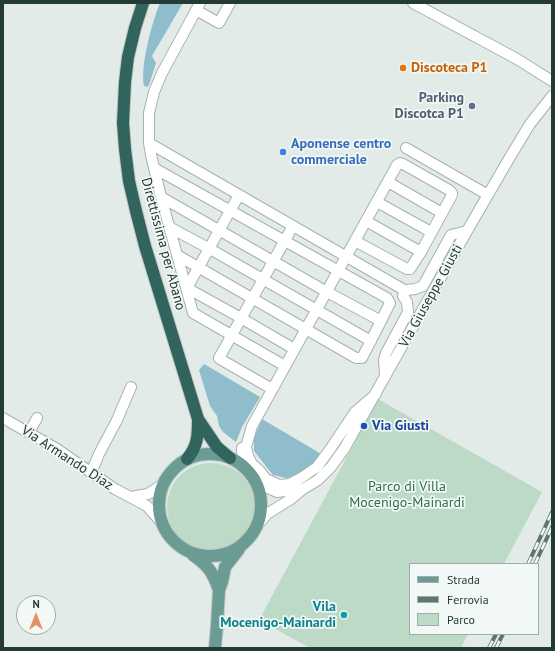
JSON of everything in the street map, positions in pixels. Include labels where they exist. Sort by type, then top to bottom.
[{"type":"highway","name":"Direttissima per Abano","points":[[144,3],[135,28],[124,82],[124,149],[136,211],[198,419],[198,436],[195,447],[187,459]]},
{"type":"highway","name":"Direttissima per Abano","points":[[198,419],[217,447],[230,458]]},
{"type":"main road","points":[[215,648],[218,625],[219,590],[225,567],[250,537],[257,526],[261,509],[259,492],[252,476],[243,466],[230,458],[216,454],[201,455],[187,459],[173,470],[163,484],[159,496],[158,509],[161,522],[168,535],[178,546],[202,561],[211,570],[219,590]]},
{"type":"main road","points":[[190,553],[208,557],[225,554],[241,546]]},
{"type":"street","points":[[230,3],[219,23],[198,6],[164,69],[154,92],[149,113],[149,143],[161,197],[193,313],[285,366]]},
{"type":"street","points":[[413,3],[517,59],[552,81]]},
{"type":"street","name":"Via Giuseppe Giusti","points":[[257,526],[267,514],[291,500],[302,489],[318,480],[331,467],[344,449],[510,157],[530,124],[552,96]]},
{"type":"street","points":[[149,143],[406,291]]},
{"type":"street","points":[[406,148],[488,195]]},
{"type":"street","points":[[243,466],[242,445],[246,434],[252,426],[397,165],[400,163],[403,164],[451,192],[452,195],[410,269],[407,269],[355,241]]},
{"type":"street","points":[[154,168],[387,298],[390,303],[362,358],[356,358],[177,255]]},
{"type":"street","points":[[388,182],[442,213]]},
{"type":"street","points":[[187,288],[239,195]]},
{"type":"street","points":[[161,197],[327,292],[381,321]]},
{"type":"street","points":[[377,202],[432,232]]},
{"type":"street","points":[[366,221],[421,252]]},
{"type":"street","points":[[272,390],[219,358],[293,226]]},
{"type":"street","points":[[169,227],[210,248],[371,341]]},
{"type":"street","points":[[386,377],[384,360],[386,353],[408,312],[407,302],[403,296],[406,290],[423,286],[451,235],[467,232]]},
{"type":"street","points":[[187,288],[294,349]]},
{"type":"street","points":[[91,473],[131,388]]},
{"type":"street","points":[[252,426],[246,447],[252,464],[266,479],[279,485],[290,484],[317,467],[355,412],[376,394]]},
{"type":"street","name":"Via Armando Diaz","points":[[3,418],[57,450],[115,489],[147,506],[161,522]]},
{"type":"street","points":[[29,433],[37,418]]},
{"type":"street","name":"Via Giuseppe Giusti","points":[[252,476],[264,486],[277,492],[302,489]]},
{"type":"street","points":[[131,497],[148,494],[163,484]]},
{"type":"green space","name":"Parco di Villa Mocenigo-Mainardi","points":[[378,399],[542,492],[505,563],[409,563],[409,635],[468,635],[461,648],[310,648],[259,620]]},
{"type":"green space","points":[[211,463],[228,466],[242,476],[252,490],[255,507],[252,524],[242,538],[228,548],[211,551],[194,548],[180,538],[170,524],[167,507],[170,490],[180,476],[194,466]]},
{"type":"water","points":[[160,3],[183,3],[152,56],[156,63],[147,87],[144,86],[143,77],[145,56],[150,32]]},
{"type":"water","points":[[204,364],[260,397],[242,427],[236,442],[223,432],[219,426],[217,416],[210,406],[199,370]]},
{"type":"water","points":[[262,419],[323,455],[315,463],[294,477],[286,478],[273,475],[254,451],[254,438]]},
{"type":"railway","points":[[528,563],[552,512]]},
{"type":"railway","points":[[535,563],[552,527]]},
{"type":"railway","points":[[489,648],[496,635]]},
{"type":"railway","points":[[496,648],[502,635]]},
{"type":"place","name":"Discoteca P1","points":[[403,68]]},
{"type":"place","name":"Parking Discotca P1","points":[[472,106]]},
{"type":"place","name":"Aponense centro commerciale","points":[[283,152]]},
{"type":"place","name":"Via Giusti","points":[[364,426]]},
{"type":"place","name":"Vila Mocenigo-Mainardi","points":[[344,615]]}]
